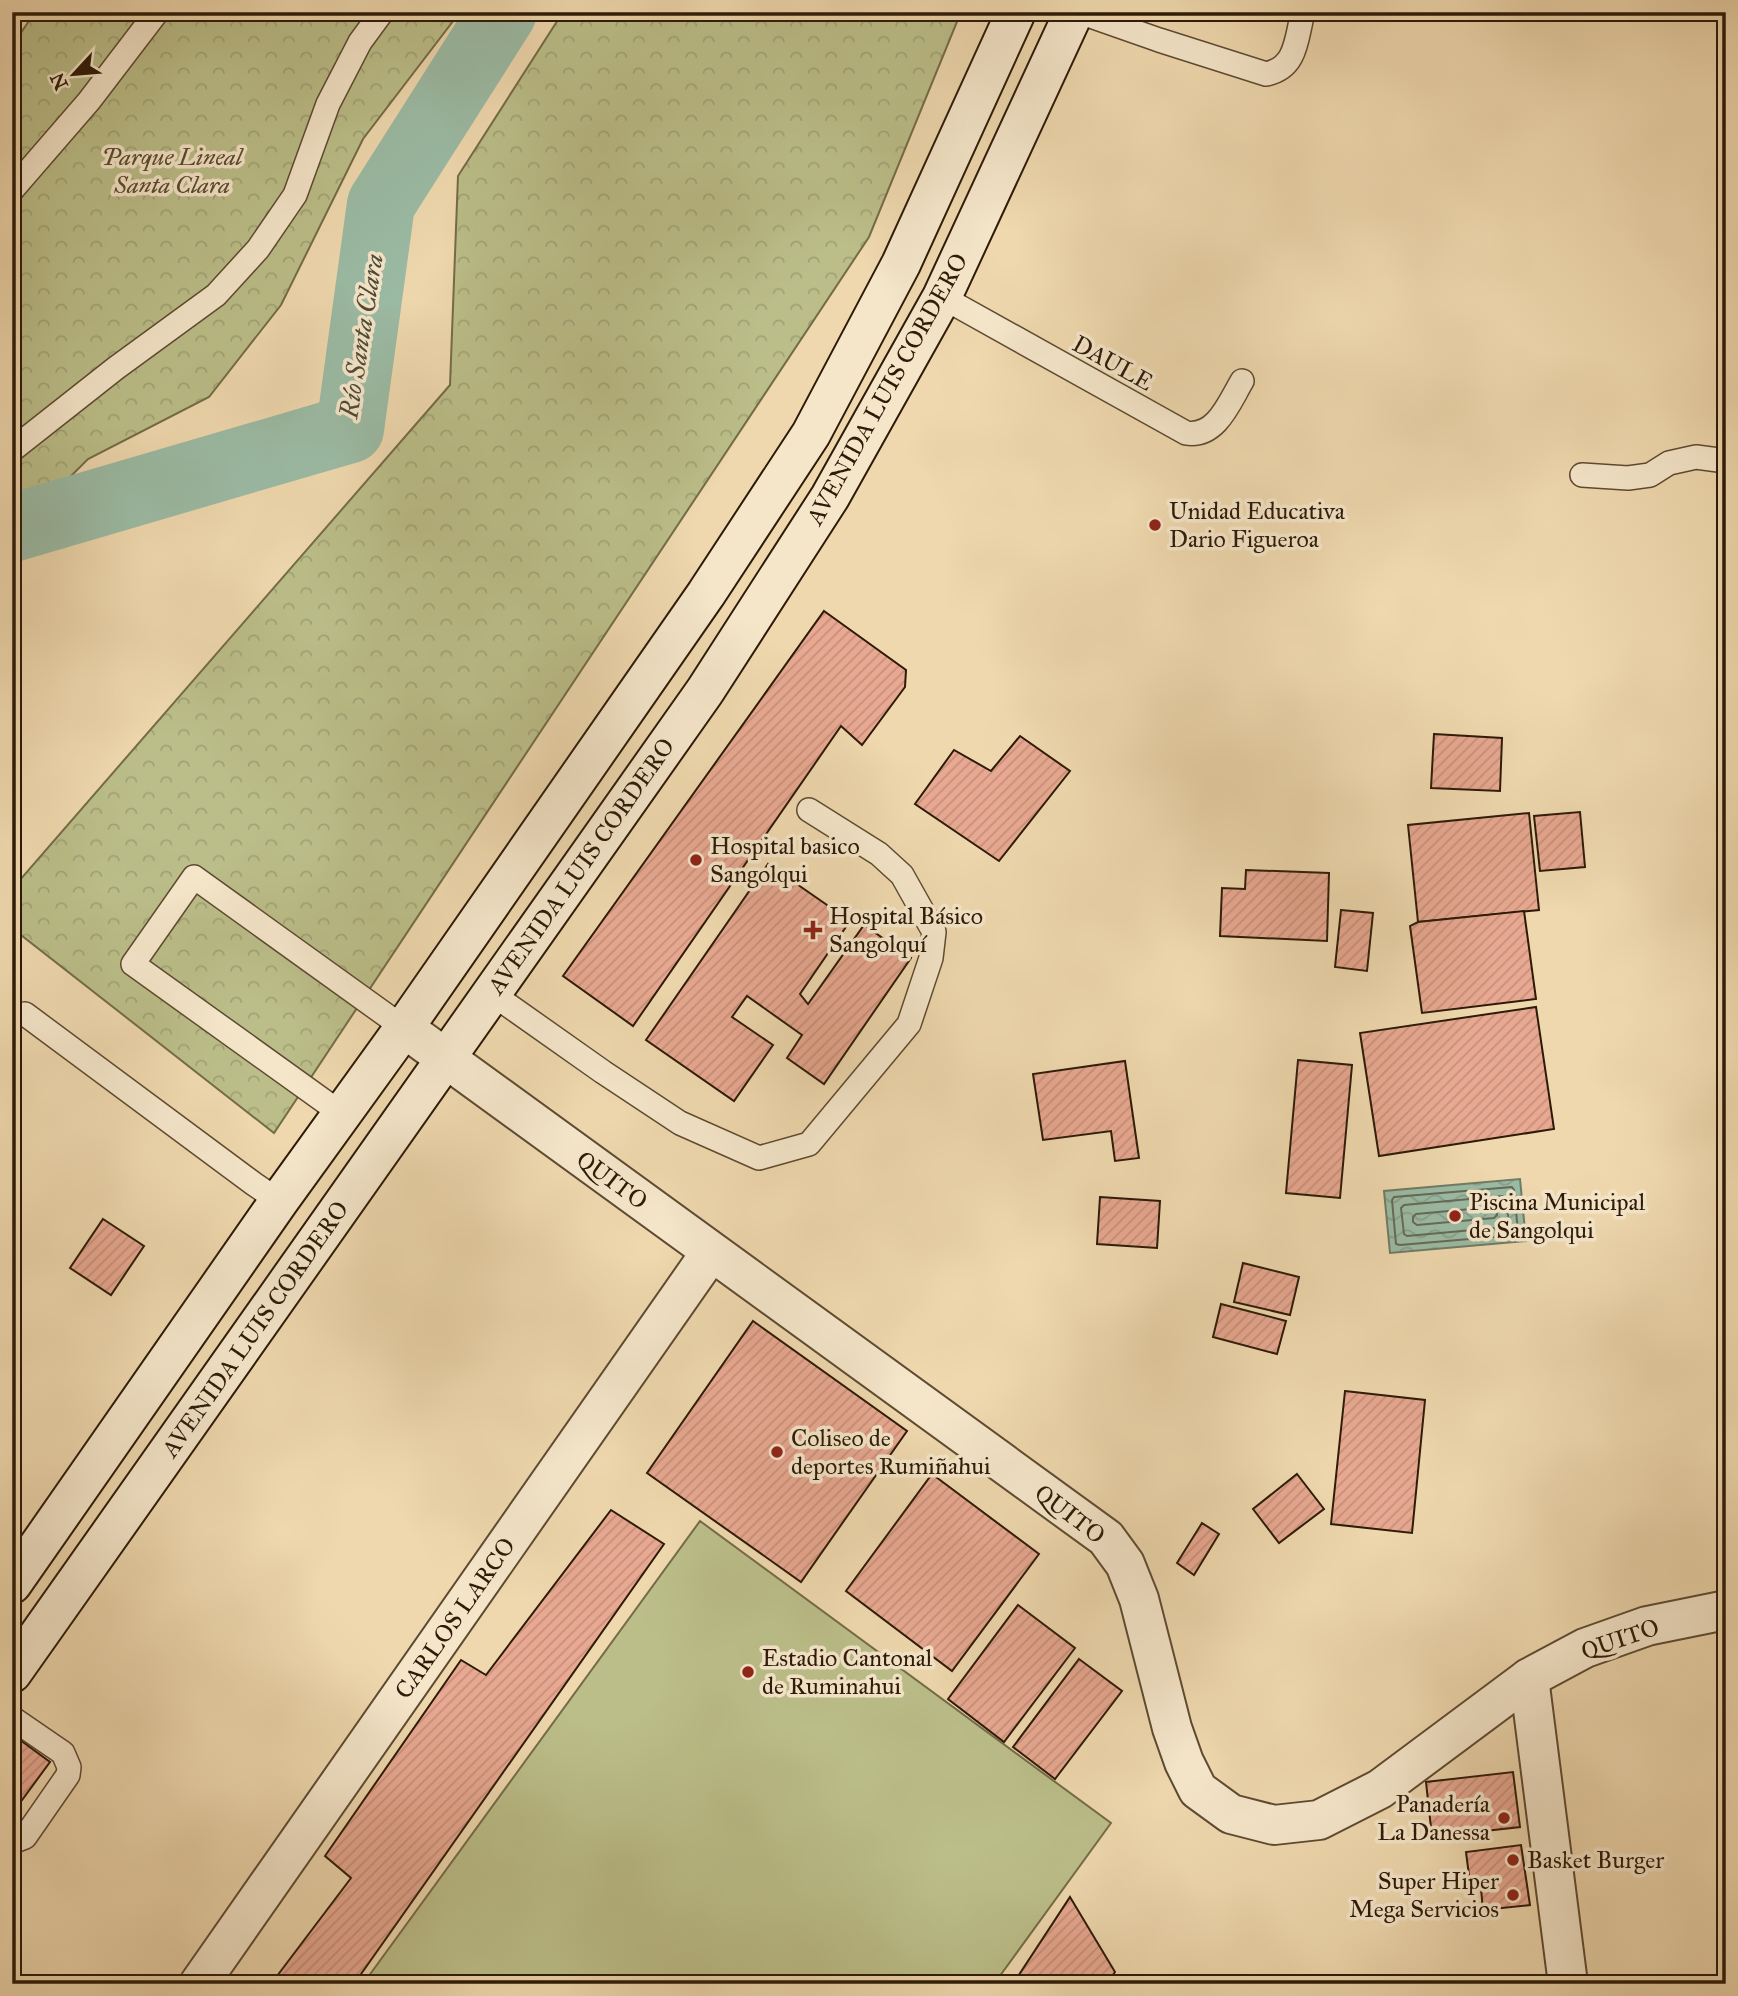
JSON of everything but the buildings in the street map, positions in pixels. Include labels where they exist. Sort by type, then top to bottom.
[{"type":"main road","name":"AVENIDA LUIS CORDERO","points":[[12,1584],[706,594],[811,434],[901,264],[1016,12]]},
{"type":"main road","name":"AVENIDA LUIS CORDERO","points":[[12,1673],[705,691],[830,497],[942,297],[1092,14]]},
{"type":"main road","name":"QUITO","points":[[404,1028],[1106,1538],[1125,1564],[1139,1599],[1172,1728],[1184,1762],[1198,1790],[1231,1814],[1274,1825],[1319,1819],[1380,1789],[1529,1678],[1585,1648],[1647,1626],[1726,1610]]},
{"type":"main road","name":"CARLOS LARCO","points":[[200,1984],[711,1252]]},
{"type":"main road","points":[[1529,1678],[1568,1984]]},
{"type":"lane","points":[[12,190],[89,101],[157,12]]},
{"type":"lane","points":[[12,450],[105,376],[216,295],[258,249],[295,195],[328,103],[360,42],[382,12]]},
{"type":"lane","points":[[1092,14],[1159,40],[1266,74],[1277,72],[1291,59],[1303,12]]},
{"type":"lane","name":"DAULE","points":[[942,297],[1186,433],[1202,433],[1217,422],[1242,381]]},
{"type":"lane","points":[[1582,475],[1628,478],[1650,475],[1669,463],[1696,457],[1726,461]]},
{"type":"lane","points":[[491,993],[680,1123],[759,1158],[809,1144],[909,1024],[931,958],[934,932],[902,875],[879,854],[809,810]]},
{"type":"lane","points":[[342,1114],[133,964],[194,877],[404,1028]]},
{"type":"lane","points":[[25,1014],[279,1200]]},
{"type":"lane","points":[[12,1718],[63,1753],[69,1767],[68,1775],[25,1837],[12,1842]]},
{"type":"green space","name":"Parque Lineal Santa Clara","points":[[35,12],[460,12],[363,139],[281,305],[209,397],[88,459],[12,535],[12,46]]},
{"type":"green space","points":[[563,12],[961,12],[869,237],[274,1133],[12,928],[12,889],[450,385],[458,176]]},
{"type":"green space","name":"Estadio Cantonal de Ruminahui","points":[[700,1521],[1111,1823],[994,1984],[363,1984]]},
{"type":"water","name":"Piscina Municipal de Sangolqui","points":[[1520,1179],[1526,1241],[1390,1253],[1384,1191]]},
{"type":"waterway","name":"Río Santa Clara","points":[[12,528],[350,429],[381,204],[503,12]]},
{"type":"place","name":"Unidad Educativa Dario Figueroa","points":[[1155,525]]},
{"type":"place","name":"Hospital basico Sangolqui","points":[[696,860]]},
{"type":"place","name":"Hospital Básico Sangolquí","points":[[813,930]]},
{"type":"place","name":"Piscina Municipal de Sangolqui","points":[[1455,1216]]},
{"type":"place","name":"Coliseo de deportes Rumiñahui","points":[[777,1452]]},
{"type":"place","name":"Estadio Cantonal de Ruminahui","points":[[748,1672]]},
{"type":"place","name":"Panadería La Danessa","points":[[1504,1818]]},
{"type":"place","name":"Basket Burger","points":[[1513,1860]]},
{"type":"place","name":"Super Hiper Mega Servicios","points":[[1513,1895]]}]
